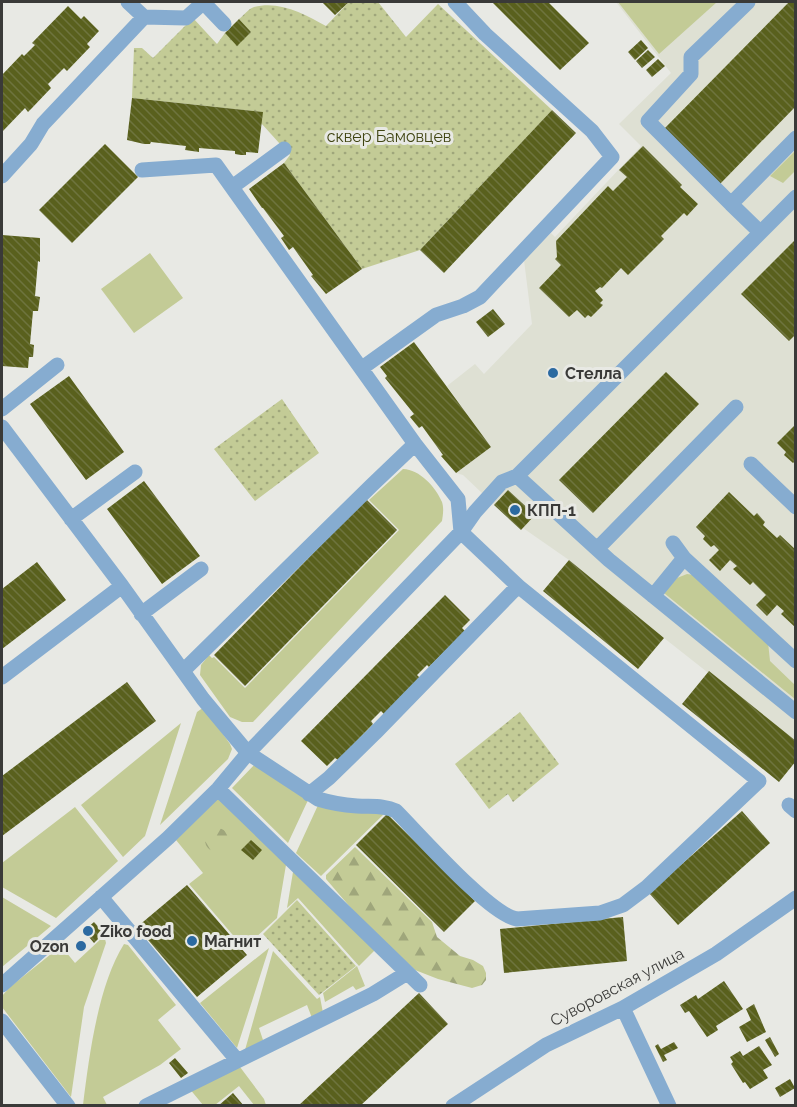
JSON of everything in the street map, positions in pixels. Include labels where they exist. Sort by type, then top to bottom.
[{"type":"street","points":[[128,2],[144,17],[186,18],[203,2],[224,24]]},
{"type":"street","points":[[362,368],[436,315],[463,306],[480,297],[612,157],[591,131],[485,34],[454,2]]},
{"type":"street","points":[[748,2],[691,57],[691,74],[648,121],[760,232]]},
{"type":"street","points":[[2,176],[31,144],[43,124],[144,17]]},
{"type":"street","points":[[731,204],[795,138]]},
{"type":"street","points":[[232,187],[284,149]]},
{"type":"street","points":[[2,428],[122,586],[183,671],[248,753],[309,794],[330,803],[388,807],[396,811],[484,900],[506,916],[517,919],[600,913],[623,905],[647,887],[759,781],[518,585],[461,532],[458,499],[415,444],[216,165],[142,170]]},
{"type":"street","points":[[2,985],[168,838],[218,789],[248,753],[461,532],[475,512],[502,482],[517,476],[795,197]]},
{"type":"street","points":[[2,409],[57,365]]},
{"type":"street","points":[[597,549],[736,407]]},
{"type":"street","points":[[183,671],[415,444]]},
{"type":"street","points":[[751,464],[795,507]]},
{"type":"street","points":[[71,519],[135,472]]},
{"type":"street","points":[[517,476],[597,549],[795,712]]},
{"type":"street","points":[[673,543],[684,558],[795,661]]},
{"type":"street","points":[[653,596],[684,558]]},
{"type":"street","points":[[141,614],[201,569]]},
{"type":"street","points":[[309,794],[329,778],[375,733],[518,585]]},
{"type":"street","points":[[2,677],[122,586]]},
{"type":"street","points":[[218,789],[420,985]]},
{"type":"street","points":[[101,897],[237,1060]]},
{"type":"street","name":"Суворовская улица","points":[[453,1106],[546,1045],[623,1008],[716,954],[795,898]]},
{"type":"street","points":[[146,1106],[373,994],[407,973]]},
{"type":"street","points":[[623,1008],[669,1106]]},
{"type":"street","points":[[2,1021],[68,1106]]},
{"type":"shaded area","points":[[616,2],[795,2],[795,741],[569,560],[523,528],[521,530],[463,475],[456,473],[491,447],[447,386],[475,364],[484,374],[532,324],[524,260],[551,233],[555,237],[641,146],[619,124],[671,73]]},
{"type":"green space","name":"сквер Бамовцев","points":[[349,2],[378,2],[406,37],[438,4],[552,110],[420,250],[362,269],[284,163],[290,155],[261,123],[262,112],[132,98],[134,48],[142,48],[153,58],[193,18],[217,44],[225,33],[237,45],[251,32],[239,19],[254,7],[273,5],[292,9],[326,26]]},
{"type":"green space","points":[[618,2],[717,2],[659,54]]},
{"type":"green space","points":[[795,151],[795,171],[783,183],[770,176]]},
{"type":"green space","points":[[150,253],[183,298],[134,333],[101,289]]},
{"type":"green space","points":[[282,399],[319,453],[255,501],[214,449]]},
{"type":"green space","points":[[403,469],[415,472],[435,490],[443,504],[442,521],[253,722],[242,722],[230,717],[200,675],[201,665],[209,655],[214,657],[245,688],[399,530],[369,500]]},
{"type":"green space","points":[[687,574],[694,575],[768,642],[770,661],[795,685],[795,699],[664,593],[677,578]]},
{"type":"green space","points":[[204,707],[232,749],[228,759],[160,825],[197,712]]},
{"type":"green space","points":[[520,712],[559,764],[513,802],[508,794],[489,809],[455,764]]},
{"type":"green space","points":[[181,723],[145,836],[123,857],[81,805]]},
{"type":"green space","points":[[256,763],[309,798],[288,843],[232,788]]},
{"type":"green space","points":[[220,796],[287,859],[277,918],[244,948],[189,884],[203,873],[176,840]]},
{"type":"green space","points":[[319,803],[386,812],[321,876],[296,853]]},
{"type":"green space","points":[[75,807],[118,861],[56,918],[2,887],[2,863]]},
{"type":"green space","points":[[217,828],[225,832],[229,840],[225,848],[217,852],[209,848],[205,840],[209,832]]},
{"type":"green space","points":[[355,847],[432,922],[437,937],[460,956],[483,966],[486,980],[482,985],[472,988],[415,970],[363,922],[326,879],[326,875]]},
{"type":"green space","points":[[294,866],[379,946],[359,966],[298,898],[287,908]]},
{"type":"green space","points":[[2,897],[51,926],[2,967]]},
{"type":"green space","points":[[297,900],[356,966],[319,995],[263,934]]},
{"type":"green space","points":[[103,937],[106,943],[84,1007],[71,1097],[2,1007],[2,996],[61,946],[75,963]]},
{"type":"green space","points":[[124,944],[128,945],[176,1005],[158,1020],[181,1049],[160,1065],[103,1097],[107,1105],[83,1105],[101,1000],[107,980]]},
{"type":"green space","points":[[269,948],[237,1048],[200,1003]]},
{"type":"green space","points":[[273,951],[317,999],[320,997],[323,1013],[312,1018],[307,1005],[259,1028],[263,1040],[245,1050]]},
{"type":"green space","points":[[357,966],[365,986],[356,990],[353,986],[325,1002],[323,993]]},
{"type":"green space","points":[[237,1063],[266,1105],[254,1105],[239,1086],[215,1105],[203,1105],[189,1088]]},
{"type":"building","points":[[322,2],[349,2],[335,15]]},
{"type":"building","points":[[492,2],[548,2],[589,43],[560,70]]},
{"type":"building","points":[[789,2],[796,2],[796,106],[720,184],[664,129]]},
{"type":"building","points":[[68,6],[81,19],[84,16],[99,31],[87,44],[90,47],[67,71],[64,68],[48,84],[51,88],[32,108],[28,112],[25,108],[2,132],[2,75],[22,54],[24,56],[35,45],[32,43]]},
{"type":"building","points":[[239,19],[251,32],[237,46],[225,33]]},
{"type":"building","points":[[641,40],[648,48],[635,60],[628,52]]},
{"type":"building","points":[[648,50],[655,57],[642,68],[636,61]]},
{"type":"building","points":[[658,59],[665,66],[652,77],[646,70]]},
{"type":"building","points":[[132,98],[263,112],[258,153],[246,152],[246,155],[241,155],[235,154],[235,151],[199,148],[199,152],[185,150],[186,146],[151,142],[144,144],[127,140]]},
{"type":"building","points":[[552,110],[576,133],[444,273],[420,250]]},
{"type":"building","points":[[105,144],[138,177],[72,243],[39,210]]},
{"type":"building","points":[[643,146],[698,204],[687,216],[684,213],[661,236],[664,239],[628,275],[621,268],[602,288],[595,291],[603,300],[600,303],[603,305],[591,317],[588,315],[585,318],[577,310],[569,317],[539,288],[561,265],[555,259],[557,257],[556,241],[608,186],[613,191],[627,177],[619,170]]},
{"type":"building","points":[[284,163],[362,269],[326,294],[311,276],[313,275],[293,247],[289,250],[281,238],[284,236],[249,189]]},
{"type":"building","points":[[2,235],[40,238],[40,262],[38,261],[35,296],[40,297],[38,311],[33,311],[30,344],[34,345],[33,357],[29,357],[28,368],[2,366]]},
{"type":"building","points":[[796,239],[796,334],[789,341],[741,294]]},
{"type":"building","points":[[493,309],[505,324],[488,337],[476,322]]},
{"type":"building","points":[[414,342],[491,447],[456,473],[441,456],[443,455],[422,426],[419,428],[410,417],[414,414],[385,378],[387,376],[380,367]]},
{"type":"building","points":[[666,372],[699,404],[593,513],[559,480]]},
{"type":"building","points":[[69,376],[124,452],[86,480],[30,404]]},
{"type":"building","points":[[796,424],[796,460],[793,463],[784,455],[786,452],[777,443]]},
{"type":"building","points":[[144,481],[200,556],[162,584],[107,509]]},
{"type":"building","name":"КПП-1","points":[[508,490],[535,515],[521,530],[494,505]]},
{"type":"building","points":[[729,492],[754,516],[757,513],[765,522],[763,525],[777,538],[780,535],[796,550],[796,628],[781,614],[784,611],[777,605],[767,616],[756,605],[766,595],[753,582],[750,585],[733,569],[737,566],[730,560],[720,571],[709,560],[719,550],[714,545],[711,547],[703,539],[705,536],[696,527]]},
{"type":"building","points":[[366,499],[397,530],[245,686],[214,655]]},
{"type":"building","points":[[569,560],[664,638],[638,669],[543,591]]},
{"type":"building","points":[[37,562],[66,600],[2,649],[2,589]]},
{"type":"building","points":[[445,595],[470,620],[462,628],[465,631],[429,667],[427,665],[417,675],[420,678],[384,714],[381,711],[371,721],[373,724],[338,760],[335,758],[327,766],[301,741]]},
{"type":"building","points":[[709,671],[796,741],[796,761],[779,782],[682,704]]},
{"type":"building","points":[[127,682],[156,721],[2,836],[2,776]]},
{"type":"building","points":[[742,811],[770,843],[678,925],[649,893]]},
{"type":"building","points":[[387,814],[475,901],[444,932],[356,845]]},
{"type":"building","points":[[251,840],[262,850],[253,860],[241,850]]},
{"type":"building","name":"Магнит","points":[[187,885],[247,955],[197,997],[137,927]]},
{"type":"building","points":[[623,917],[627,961],[504,973],[500,929]]},
{"type":"building","points":[[94,922],[104,933],[94,943],[84,931]]},
{"type":"building","points":[[724,981],[743,1009],[716,1026],[718,1030],[707,1037],[689,1011],[685,1013],[680,1005],[696,995],[698,999]]},
{"type":"building","points":[[419,993],[448,1024],[360,1106],[298,1106]]},
{"type":"building","points":[[754,1004],[766,1032],[747,1042],[739,1027],[751,1020],[746,1009]]},
{"type":"building","points":[[770,1037],[779,1054],[775,1057],[765,1040]]},
{"type":"building","points":[[674,1042],[678,1048],[664,1055],[667,1060],[663,1062],[655,1046],[658,1044],[661,1049]]},
{"type":"building","points":[[759,1046],[772,1065],[763,1070],[768,1078],[750,1089],[745,1082],[743,1083],[731,1064],[733,1062],[730,1057],[740,1051],[743,1056]]},
{"type":"building","points":[[175,1058],[188,1073],[181,1078],[169,1063]]},
{"type":"building","points":[[790,1079],[795,1088],[780,1097],[775,1088]]},
{"type":"building","points":[[233,1093],[244,1106],[218,1106]]},
{"type":"place","name":"Стелла","points":[[553,373]]},
{"type":"place","name":"КПП-1","points":[[515,510]]},
{"type":"place","name":"Ziko food","points":[[88,931]]},
{"type":"place","name":"Магнит","points":[[192,941]]},
{"type":"place","name":"Ozon","points":[[81,946]]}]
